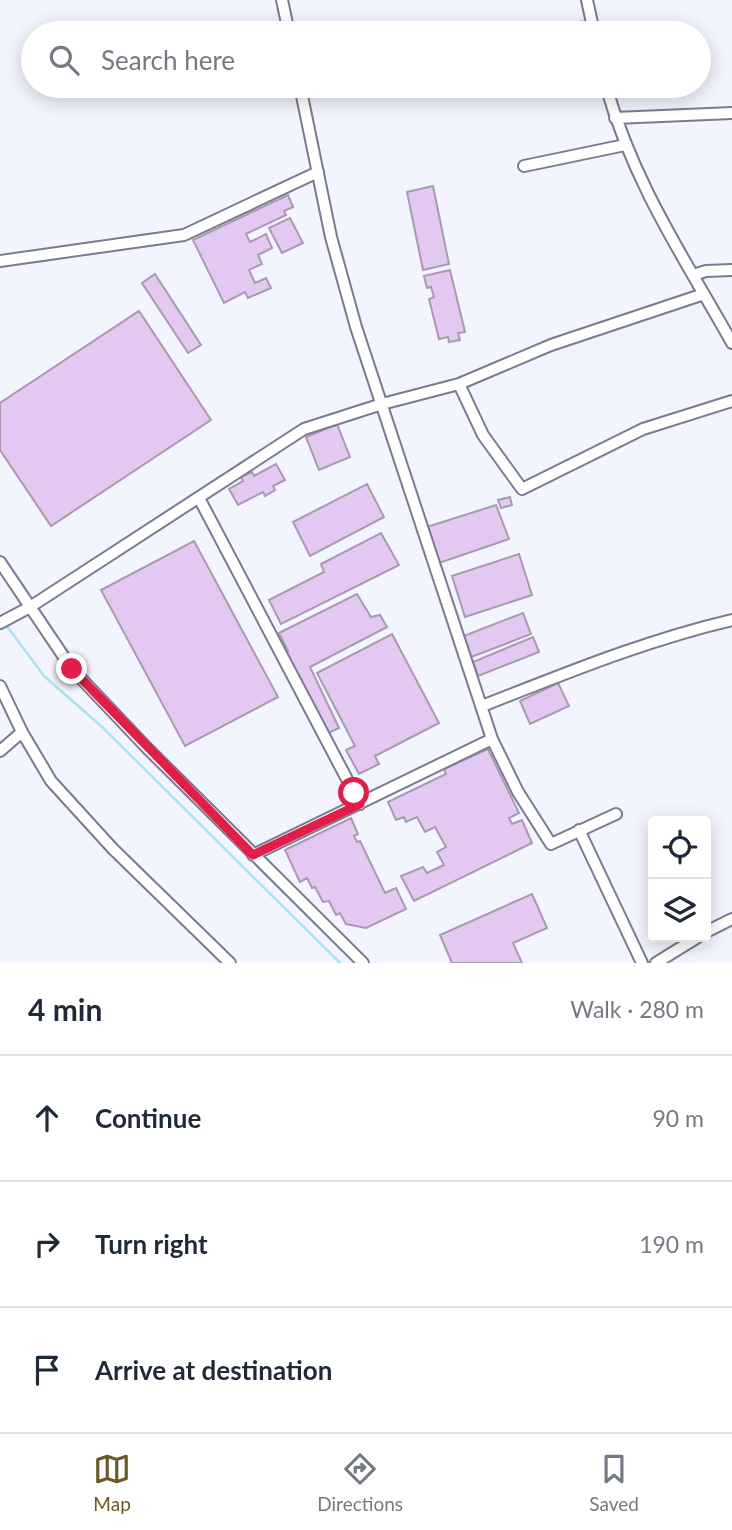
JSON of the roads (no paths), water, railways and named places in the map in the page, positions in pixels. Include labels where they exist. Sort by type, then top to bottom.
[{"type":"street","points":[[282,0],[286,21]]},
{"type":"street","points":[[587,0],[591,21]]},
{"type":"street","points":[[303,98],[331,237],[356,327],[492,739],[519,792],[551,844],[616,814]]},
{"type":"street","points":[[609,98],[625,145],[648,197],[732,343]]},
{"type":"street","points":[[615,118],[732,113]]},
{"type":"street","points":[[524,166],[625,145]]},
{"type":"street","points":[[0,261],[184,235],[318,172]]},
{"type":"street","points":[[692,275],[706,271],[732,270]]},
{"type":"street","points":[[0,623],[30,607],[303,429],[382,404],[459,384],[551,345],[704,294]]},
{"type":"street","points":[[459,384],[483,435],[522,489],[643,429],[732,401]]},
{"type":"street","points":[[200,498],[360,804]]},
{"type":"street","points":[[0,562],[72,669],[253,855],[363,963]]},
{"type":"street","points":[[482,706],[587,665],[695,629],[732,620]]},
{"type":"street","points":[[0,686],[22,732],[51,781],[113,849],[230,963]]},
{"type":"street","points":[[0,751],[22,732]]},
{"type":"street","points":[[253,855],[492,739]]},
{"type":"street","points":[[579,830],[642,963]]},
{"type":"street","points":[[711,930],[732,919]]},
{"type":"street","points":[[656,963],[690,942]]},
{"type":"waterway","points":[[6,625],[44,676],[101,726],[340,963]]}]
